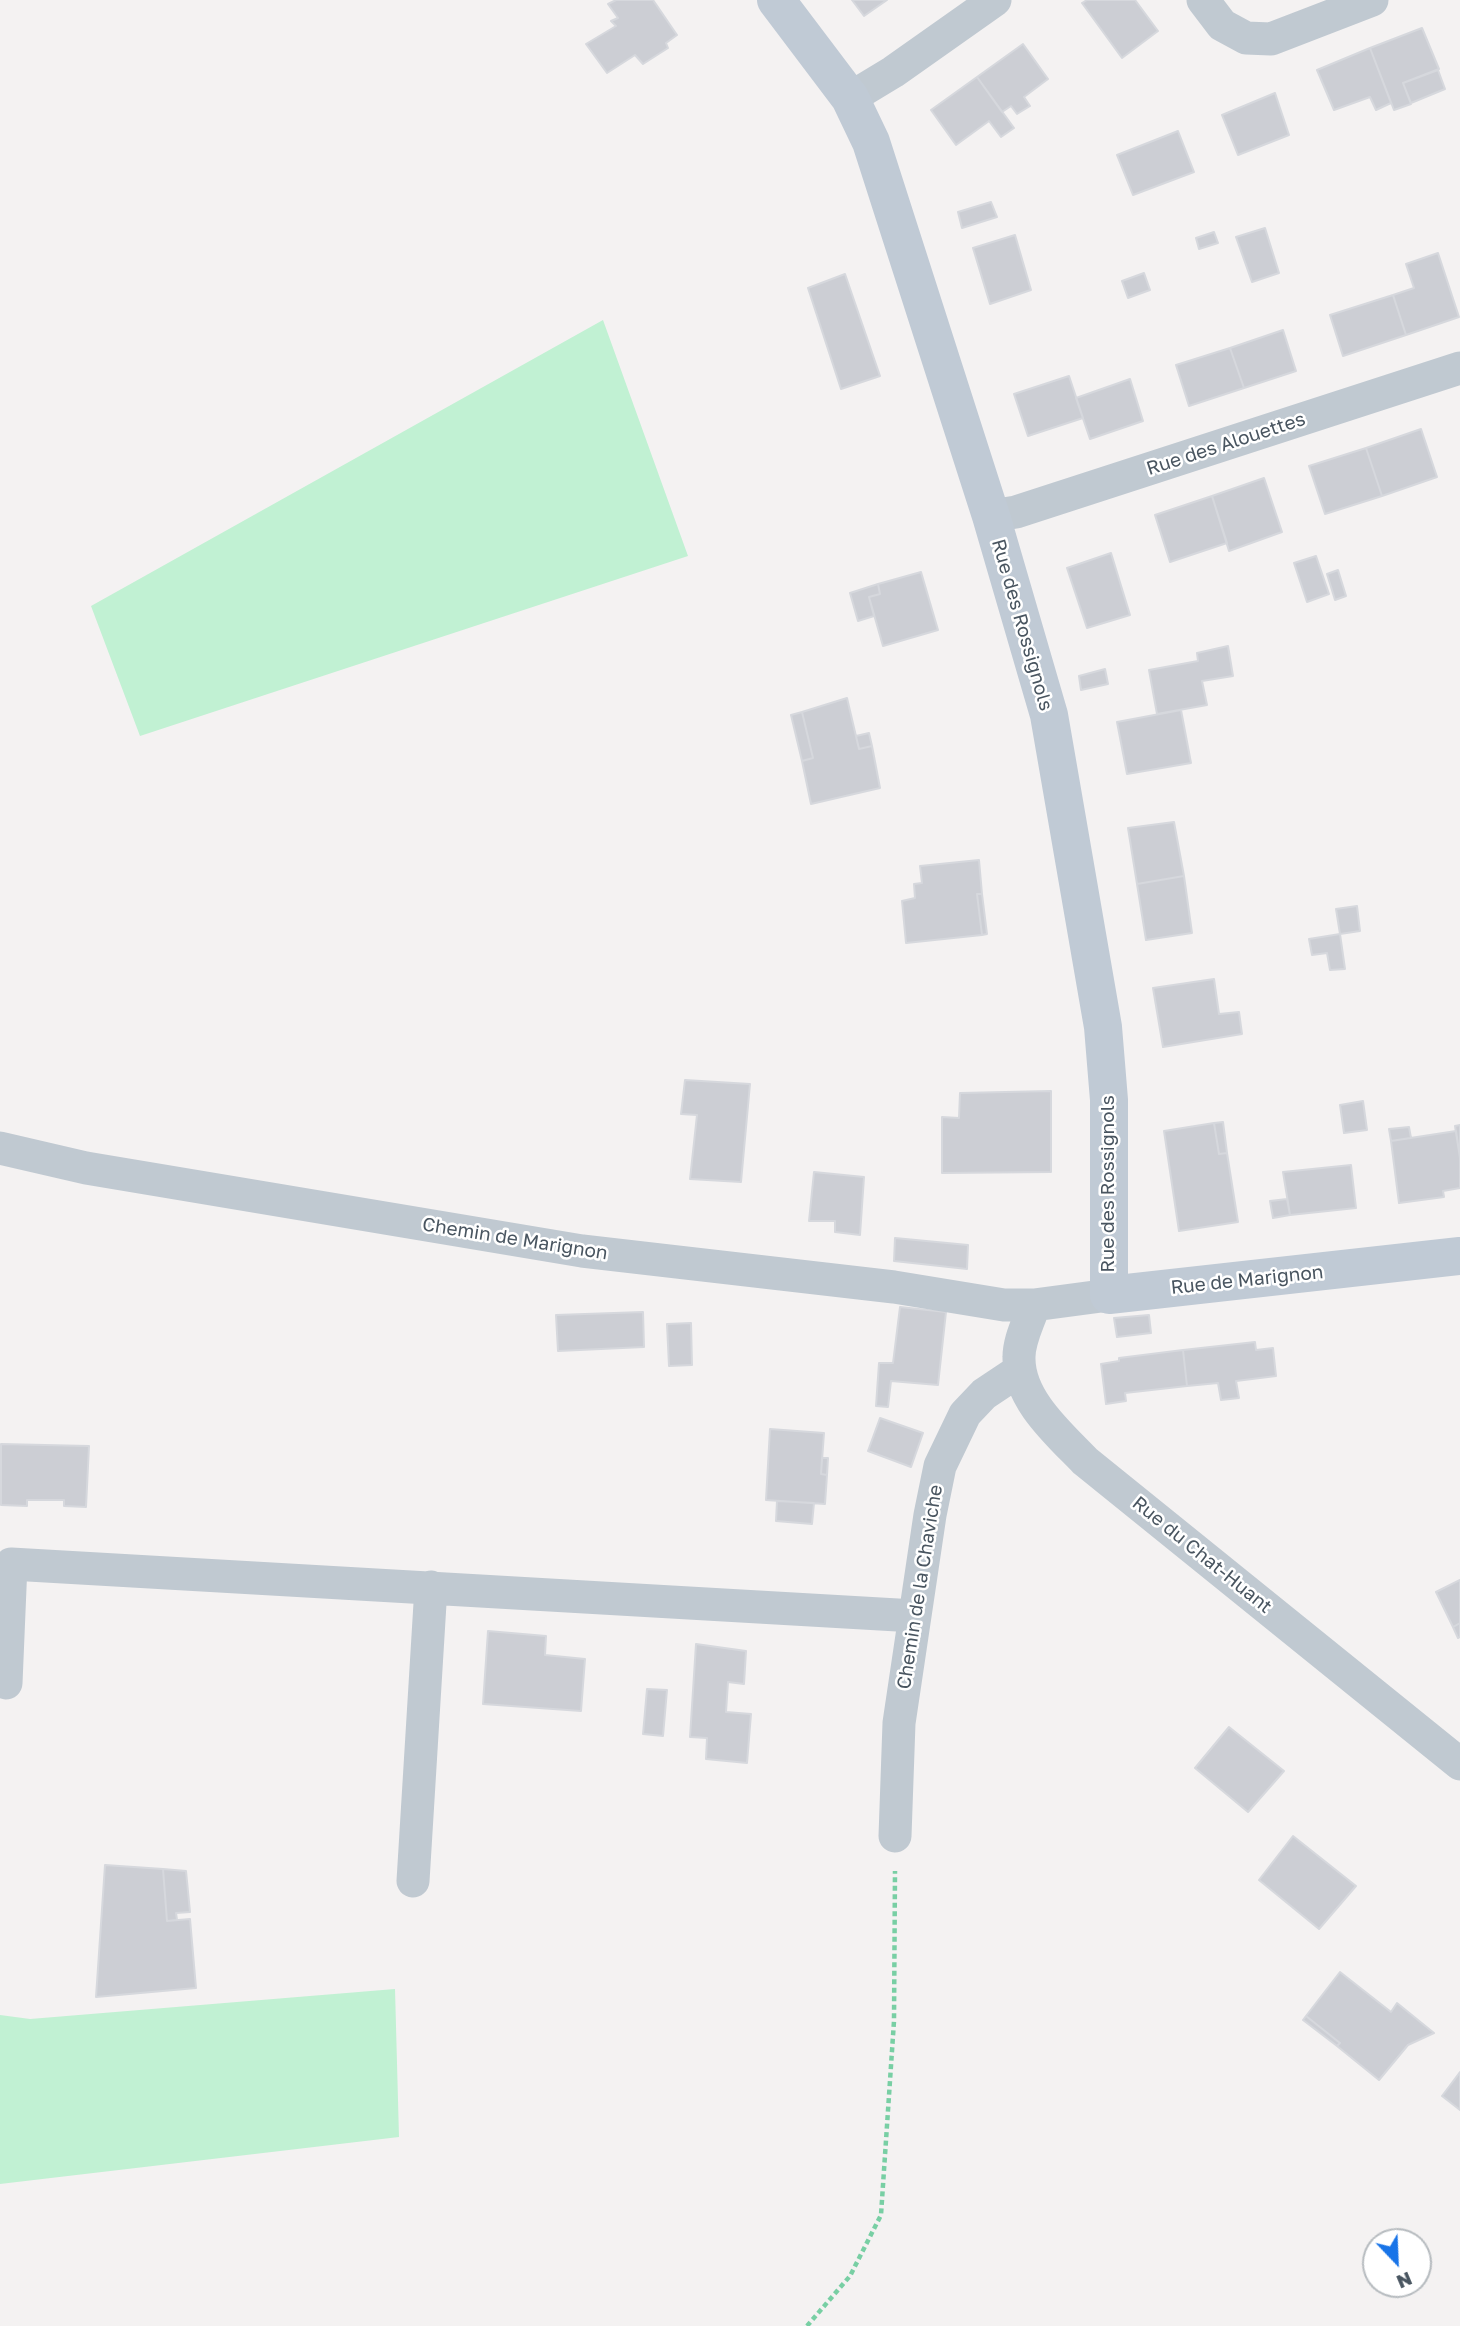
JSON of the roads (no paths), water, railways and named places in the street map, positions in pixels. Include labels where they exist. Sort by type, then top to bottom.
[{"type":"street","name":"Rue des Rossignols","points":[[776,0],[850,98],[871,142],[991,516],[1049,715],[1103,1027],[1109,1100],[1109,1295]]},
{"type":"street","points":[[850,98],[893,72],[995,0]]},
{"type":"street","points":[[1203,0],[1222,25],[1245,38],[1271,40],[1372,0]]},
{"type":"street","name":"Rue des Alouettes","points":[[991,516],[1016,512],[1460,368]]},
{"type":"street","name":"Chemin de Marignon","points":[[0,1148],[86,1168],[582,1251],[894,1287],[1004,1305],[1034,1305]]},
{"type":"street","name":"Rue de Marignon","points":[[1034,1305],[1460,1256]]},
{"type":"street","name":"Rue du Chat-Huant","points":[[1034,1305],[1022,1336],[1018,1357],[1028,1393],[1038,1412],[1085,1461],[1460,1764]]},
{"type":"street","name":"Chemin de la Chaviche","points":[[895,1836],[899,1723],[940,1466],[965,1414],[984,1394],[1020,1370]]},
{"type":"street","points":[[6,1683],[11,1564],[915,1616]]},
{"type":"street","points":[[413,1881],[431,1587]]}]
